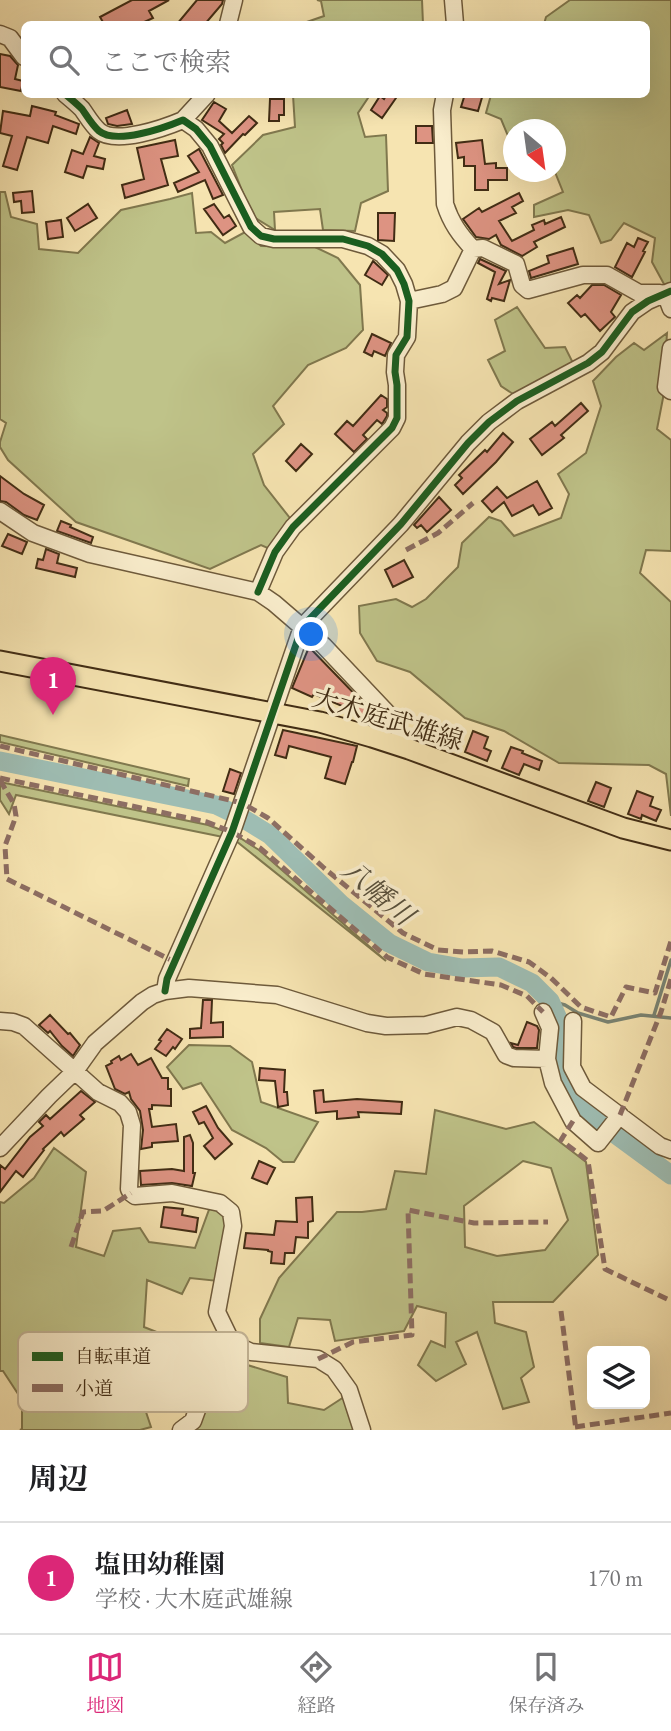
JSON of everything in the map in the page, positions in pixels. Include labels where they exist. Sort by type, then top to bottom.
[{"type":"main road","name":"大木庭武雄線","points":[[0,661],[320,722],[409,749],[623,828],[671,840]]},
{"type":"street","points":[[229,21],[234,0]]},
{"type":"street","points":[[453,0],[454,21]]},
{"type":"street","points":[[0,34],[10,38],[21,53]]},
{"type":"street","points":[[70,98],[99,131],[110,137],[124,137],[169,126],[183,120],[203,98]]},
{"type":"street","points":[[444,98],[442,110],[445,204],[458,233],[473,249]]},
{"type":"street","points":[[183,120],[210,146],[251,227],[261,236],[274,239],[343,239],[368,246],[382,254],[397,270],[409,301],[407,337],[396,355],[397,418],[392,428],[293,527],[275,552],[258,592]]},
{"type":"street","points":[[473,249],[483,248],[516,264],[522,285],[528,289],[583,275],[607,275],[639,293],[668,292]]},
{"type":"street","points":[[409,301],[442,294],[454,288],[473,249]]},
{"type":"street","points":[[668,292],[671,309]]},
{"type":"street","points":[[165,991],[167,979],[232,832],[302,627],[401,524],[468,443],[489,422],[517,401],[588,363],[602,352],[632,312],[668,292]]},
{"type":"street","points":[[671,348],[666,387],[671,391]]},
{"type":"street","points":[[0,511],[33,533],[90,554],[258,592],[324,646],[392,718],[409,749]]},
{"type":"street","points":[[0,1148],[75,1071],[95,1043],[142,1002],[165,991],[189,988],[277,995],[367,1023],[386,1026],[426,1025],[457,1017],[471,1020],[493,1032],[506,1055],[514,1058],[547,1059]]},
{"type":"street","points":[[543,1012],[550,1028],[547,1059],[553,1083],[573,1121],[598,1143],[621,1115]]},
{"type":"street","points":[[0,1021],[24,1026],[97,1092],[120,1103],[128,1112],[132,1125],[131,1193],[135,1196],[172,1193],[220,1203],[230,1212],[233,1226],[218,1312],[227,1332]]},
{"type":"street","points":[[573,1021],[572,1067],[583,1088],[660,1146],[671,1150]]},
{"type":"street","points":[[248,1351],[318,1359],[334,1368],[349,1390],[362,1430]]},
{"type":"street","points":[[181,1430],[193,1421],[196,1412]]},
{"type":"green space","points":[[317,0],[422,0],[423,21],[310,21],[324,16],[321,1]]},
{"type":"green space","points":[[570,0],[671,0],[671,283],[665,286],[652,262],[655,238],[624,223],[611,240],[601,243],[589,215],[568,210],[534,217],[534,205],[563,192],[559,182],[566,182],[566,119],[503,119],[503,124],[501,119],[486,113],[490,98],[650,98],[650,21],[545,21],[546,17]]},
{"type":"green space","points":[[293,98],[368,98],[358,113],[365,137],[386,135],[388,191],[361,203],[355,231],[323,230],[320,209],[274,212],[275,230],[252,216],[232,165],[263,135],[295,127]]},
{"type":"green space","points":[[0,192],[5,192],[11,217],[37,224],[39,249],[78,253],[121,210],[192,193],[196,233],[211,232],[225,243],[247,231],[261,246],[315,247],[338,258],[360,285],[363,330],[346,348],[308,365],[273,406],[284,424],[253,454],[264,485],[293,522],[270,549],[261,545],[210,569],[76,522],[8,460],[0,447],[6,423],[0,419]]},
{"type":"green space","points":[[517,307],[545,348],[565,347],[574,365],[519,398],[501,386],[488,360],[505,351],[495,320]]},
{"type":"green space","points":[[667,333],[663,398],[657,429],[671,440],[671,551],[646,550],[640,573],[671,602],[671,816],[666,774],[649,765],[559,763],[504,731],[465,718],[410,672],[377,661],[360,633],[359,606],[396,599],[412,607],[426,599],[458,567],[462,543],[489,517],[501,521],[514,536],[561,518],[569,494],[558,474],[586,453],[601,406],[593,381],[634,343],[644,350]]},
{"type":"green space","points":[[0,735],[189,779],[188,786],[0,742]]},
{"type":"green space","points":[[0,782],[208,825],[237,836],[259,850],[386,961],[236,841],[16,795],[9,814],[0,800]]},
{"type":"green space","points":[[189,1045],[230,1046],[252,1062],[261,1102],[318,1122],[294,1162],[283,1162],[266,1148],[232,1130],[201,1083],[183,1089],[167,1067]]},
{"type":"green space","points":[[435,1110],[506,1129],[534,1122],[586,1162],[598,1255],[553,1302],[493,1302],[495,1323],[526,1332],[534,1367],[521,1378],[529,1402],[503,1409],[477,1332],[456,1342],[466,1364],[436,1381],[418,1365],[431,1341],[445,1347],[446,1313],[417,1306],[404,1331],[335,1341],[330,1320],[298,1318],[289,1347],[260,1343],[260,1319],[279,1278],[337,1212],[386,1209],[395,1171],[426,1174]],"holes":[[[523,1161],[551,1168],[568,1220],[545,1250],[497,1256],[465,1247],[464,1206]]]},
{"type":"green space","points":[[54,1148],[86,1172],[76,1247],[104,1256],[113,1231],[140,1228],[149,1242],[195,1248],[210,1207],[227,1216],[218,1281],[190,1278],[182,1294],[147,1280],[144,1327],[157,1332],[18,1332],[18,1394],[3,1371],[0,1371],[0,1202],[4,1203],[34,1178]]},
{"type":"green space","points":[[248,1365],[287,1377],[288,1403],[324,1410],[344,1397],[356,1430],[186,1430],[192,1412],[248,1412]]},
{"type":"green space","points":[[22,1412],[146,1412],[151,1427],[140,1430],[20,1430]]},
{"type":"building","points":[[132,0],[169,0],[149,11],[153,18],[146,21],[102,21],[100,17]]},
{"type":"building","points":[[197,0],[223,0],[208,21],[180,21]]},
{"type":"building","points":[[0,54],[10,56],[18,65],[15,79],[21,80],[21,91],[0,87]]},
{"type":"building","points":[[379,98],[396,98],[382,118],[371,110]]},
{"type":"building","points":[[464,98],[482,98],[478,111],[461,107]]},
{"type":"building","points":[[270,99],[284,99],[284,115],[279,115],[279,121],[269,121]]},
{"type":"building","points":[[214,102],[226,109],[219,121],[232,133],[249,116],[257,123],[225,153],[221,145],[223,143],[219,139],[224,134],[202,120]]},
{"type":"building","points":[[32,106],[56,112],[55,115],[79,124],[76,134],[53,126],[48,143],[27,137],[17,170],[3,166],[12,136],[0,133],[3,111],[30,116]]},
{"type":"building","points":[[127,110],[132,124],[108,124],[106,118]]},
{"type":"building","points":[[416,126],[432,126],[433,143],[416,143]]},
{"type":"building","points":[[90,137],[99,143],[94,156],[105,159],[103,169],[87,166],[83,178],[65,172],[72,150],[83,154]]},
{"type":"building","points":[[175,140],[178,156],[161,159],[168,185],[125,198],[122,185],[144,179],[137,148]]},
{"type":"building","points":[[482,140],[485,164],[496,163],[496,168],[503,168],[503,180],[488,180],[488,190],[475,190],[475,166],[464,166],[464,157],[458,158],[456,143]]},
{"type":"building","points":[[199,149],[223,195],[213,199],[205,180],[178,192],[174,183],[199,172],[188,156]]},
{"type":"building","points":[[32,191],[34,212],[22,213],[21,201],[14,202],[13,193]]},
{"type":"building","points":[[519,193],[523,201],[512,207],[516,213],[499,221],[512,241],[534,230],[532,225],[544,220],[545,224],[561,217],[565,227],[534,242],[537,247],[522,256],[501,245],[496,235],[489,239],[476,237],[463,219],[479,208],[482,212]]},
{"type":"building","points":[[88,204],[97,218],[75,231],[67,218]]},
{"type":"building","points":[[214,204],[224,218],[229,215],[236,226],[223,235],[204,209]]},
{"type":"building","points":[[378,213],[395,213],[394,241],[378,240]]},
{"type":"building","points":[[61,220],[63,237],[48,239],[46,222]]},
{"type":"building","points":[[638,238],[648,242],[632,277],[615,267],[627,243],[634,247]]},
{"type":"building","points":[[573,248],[578,264],[531,278],[529,271],[549,263],[547,256]]},
{"type":"building","points":[[480,259],[506,271],[499,284],[510,280],[504,301],[487,299],[495,272],[478,263]]},
{"type":"building","points":[[373,261],[388,275],[382,285],[365,275]]},
{"type":"building","points":[[592,285],[604,285],[621,295],[611,312],[615,317],[600,331],[585,314],[581,317],[568,303],[577,295],[580,298]]},
{"type":"building","points":[[372,334],[391,343],[385,356],[374,351],[372,356],[364,352]]},
{"type":"building","points":[[381,395],[387,399],[387,407],[383,410],[387,416],[382,424],[377,420],[363,435],[367,439],[354,452],[335,434],[347,421],[353,426]]},
{"type":"building","points":[[581,403],[588,411],[561,435],[564,438],[542,455],[530,439],[552,422],[555,426]]},
{"type":"building","points":[[503,433],[513,442],[463,494],[455,485],[462,478],[459,475],[485,450],[487,452]]},
{"type":"building","points":[[301,444],[312,454],[296,471],[286,461]]},
{"type":"building","points":[[0,476],[44,505],[37,520],[0,501]]},
{"type":"building","points":[[537,481],[552,508],[539,515],[533,505],[512,516],[504,502],[492,512],[482,501],[497,487],[507,498]]},
{"type":"building","points":[[439,497],[451,510],[427,532],[421,525],[417,528],[414,525]]},
{"type":"building","points":[[61,521],[93,537],[91,543],[57,531]]},
{"type":"building","points":[[8,534],[27,542],[22,554],[2,546]]},
{"type":"building","points":[[46,549],[59,554],[57,563],[77,568],[75,577],[36,568],[38,559],[43,560]]},
{"type":"building","points":[[404,560],[413,577],[393,587],[385,570]]},
{"type":"building","points":[[309,647],[371,711],[368,719],[314,694],[312,697],[292,688]]},
{"type":"building","points":[[283,730],[357,746],[345,784],[325,778],[331,757],[289,746],[286,758],[275,755]]},
{"type":"building","points":[[473,731],[488,737],[484,748],[491,751],[487,761],[465,752]]},
{"type":"building","points":[[511,747],[542,761],[539,770],[524,764],[519,775],[502,768]]},
{"type":"building","points":[[230,769],[241,773],[234,794],[223,791]]},
{"type":"building","points":[[596,782],[611,788],[604,807],[588,801]]},
{"type":"building","points":[[637,791],[653,797],[650,806],[661,810],[656,821],[642,815],[641,819],[628,814]]},
{"type":"building","points":[[203,1000],[212,1000],[211,1023],[223,1022],[223,1037],[190,1038],[190,1029],[201,1028]]},
{"type":"building","points":[[50,1015],[80,1045],[73,1056],[50,1031],[48,1033],[39,1025]]},
{"type":"building","points":[[527,1022],[537,1026],[539,1030],[537,1048],[513,1047],[511,1043],[518,1045]]},
{"type":"building","points":[[167,1029],[182,1039],[166,1056],[155,1049]]},
{"type":"building","points":[[131,1054],[138,1065],[151,1058],[162,1078],[168,1078],[171,1106],[152,1105],[152,1109],[149,1109],[152,1127],[176,1124],[178,1141],[152,1143],[152,1147],[141,1149],[143,1130],[140,1111],[129,1092],[125,1094],[115,1089],[106,1066],[119,1056],[121,1060]]},
{"type":"building","points":[[260,1068],[285,1070],[284,1092],[287,1092],[288,1105],[278,1107],[275,1081],[259,1080]]},
{"type":"building","points":[[323,1090],[324,1102],[357,1099],[402,1102],[401,1114],[358,1112],[359,1117],[337,1119],[337,1111],[316,1113],[314,1091]]},
{"type":"building","points":[[81,1091],[95,1102],[80,1115],[84,1119],[64,1136],[61,1132],[43,1149],[23,1177],[16,1171],[0,1192],[0,1165],[5,1169],[30,1137],[43,1126],[39,1122],[46,1115],[50,1119]]},
{"type":"building","points":[[206,1106],[218,1128],[232,1144],[215,1159],[204,1146],[213,1138],[204,1122],[199,1124],[193,1112]]},
{"type":"building","points":[[190,1135],[195,1173],[192,1186],[172,1183],[141,1185],[140,1171],[184,1171],[184,1137]]},
{"type":"building","points":[[259,1161],[275,1168],[267,1184],[252,1178]]},
{"type":"building","points":[[312,1197],[313,1221],[308,1222],[308,1238],[296,1237],[294,1253],[285,1253],[284,1264],[271,1263],[272,1252],[268,1250],[244,1248],[246,1233],[274,1235],[276,1221],[297,1222],[296,1198]]},
{"type":"building","points":[[164,1207],[183,1209],[182,1215],[198,1218],[196,1232],[161,1227]]},
{"type":"waterway","name":"八幡川","points":[[0,761],[216,805],[270,835],[342,905],[389,943],[428,962],[462,968],[499,967],[532,983],[550,1001],[559,1021],[561,1066],[566,1086],[592,1117],[671,1175]]},
{"type":"waterway","points":[[654,1015],[671,960]]},
{"type":"waterway","points":[[550,1001],[608,1022],[641,1015],[671,1018]]},
{"type":"marked path","points":[[406,550],[438,533],[473,503]]},
{"type":"marked path","points":[[0,746],[242,803],[268,818],[403,933],[438,950],[492,951],[529,962],[551,978],[581,1007],[611,1017],[626,987],[655,993],[671,941]]},
{"type":"marked path","points":[[0,778],[207,822],[232,832],[260,848],[387,957],[424,974],[501,985],[527,996],[543,1012]]},
{"type":"marked path","points":[[0,780],[14,804],[16,816],[5,846],[7,879],[175,962]]},
{"type":"marked path","points":[[620,1115],[661,1012],[671,979]]},
{"type":"marked path","points":[[573,1121],[561,1140],[588,1161],[605,1269],[671,1301]]},
{"type":"marked path","points":[[71,1247],[83,1212],[103,1211],[131,1193]]},
{"type":"marked path","points":[[318,1359],[353,1342],[412,1335],[408,1210],[474,1223],[548,1222]]},
{"type":"marked path","points":[[561,1311],[576,1430]]},
{"type":"marked path","points":[[575,1427],[671,1413]]},
{"type":"cycle path","points":[[70,98],[82,109],[96,129],[107,135],[140,134],[183,120],[196,129],[210,146],[251,227],[261,236],[274,239],[343,239],[368,246],[382,254],[397,270],[404,284],[409,301],[407,337],[396,355],[397,418],[392,428],[293,527],[275,552],[258,592]]},
{"type":"cycle path","points":[[165,991],[167,979],[232,832],[302,627],[401,524],[468,443],[489,422],[517,401],[588,363],[602,352],[632,312],[671,291]]},
{"type":"place","name":"塩田幼稚園","points":[[53,715]]}]
